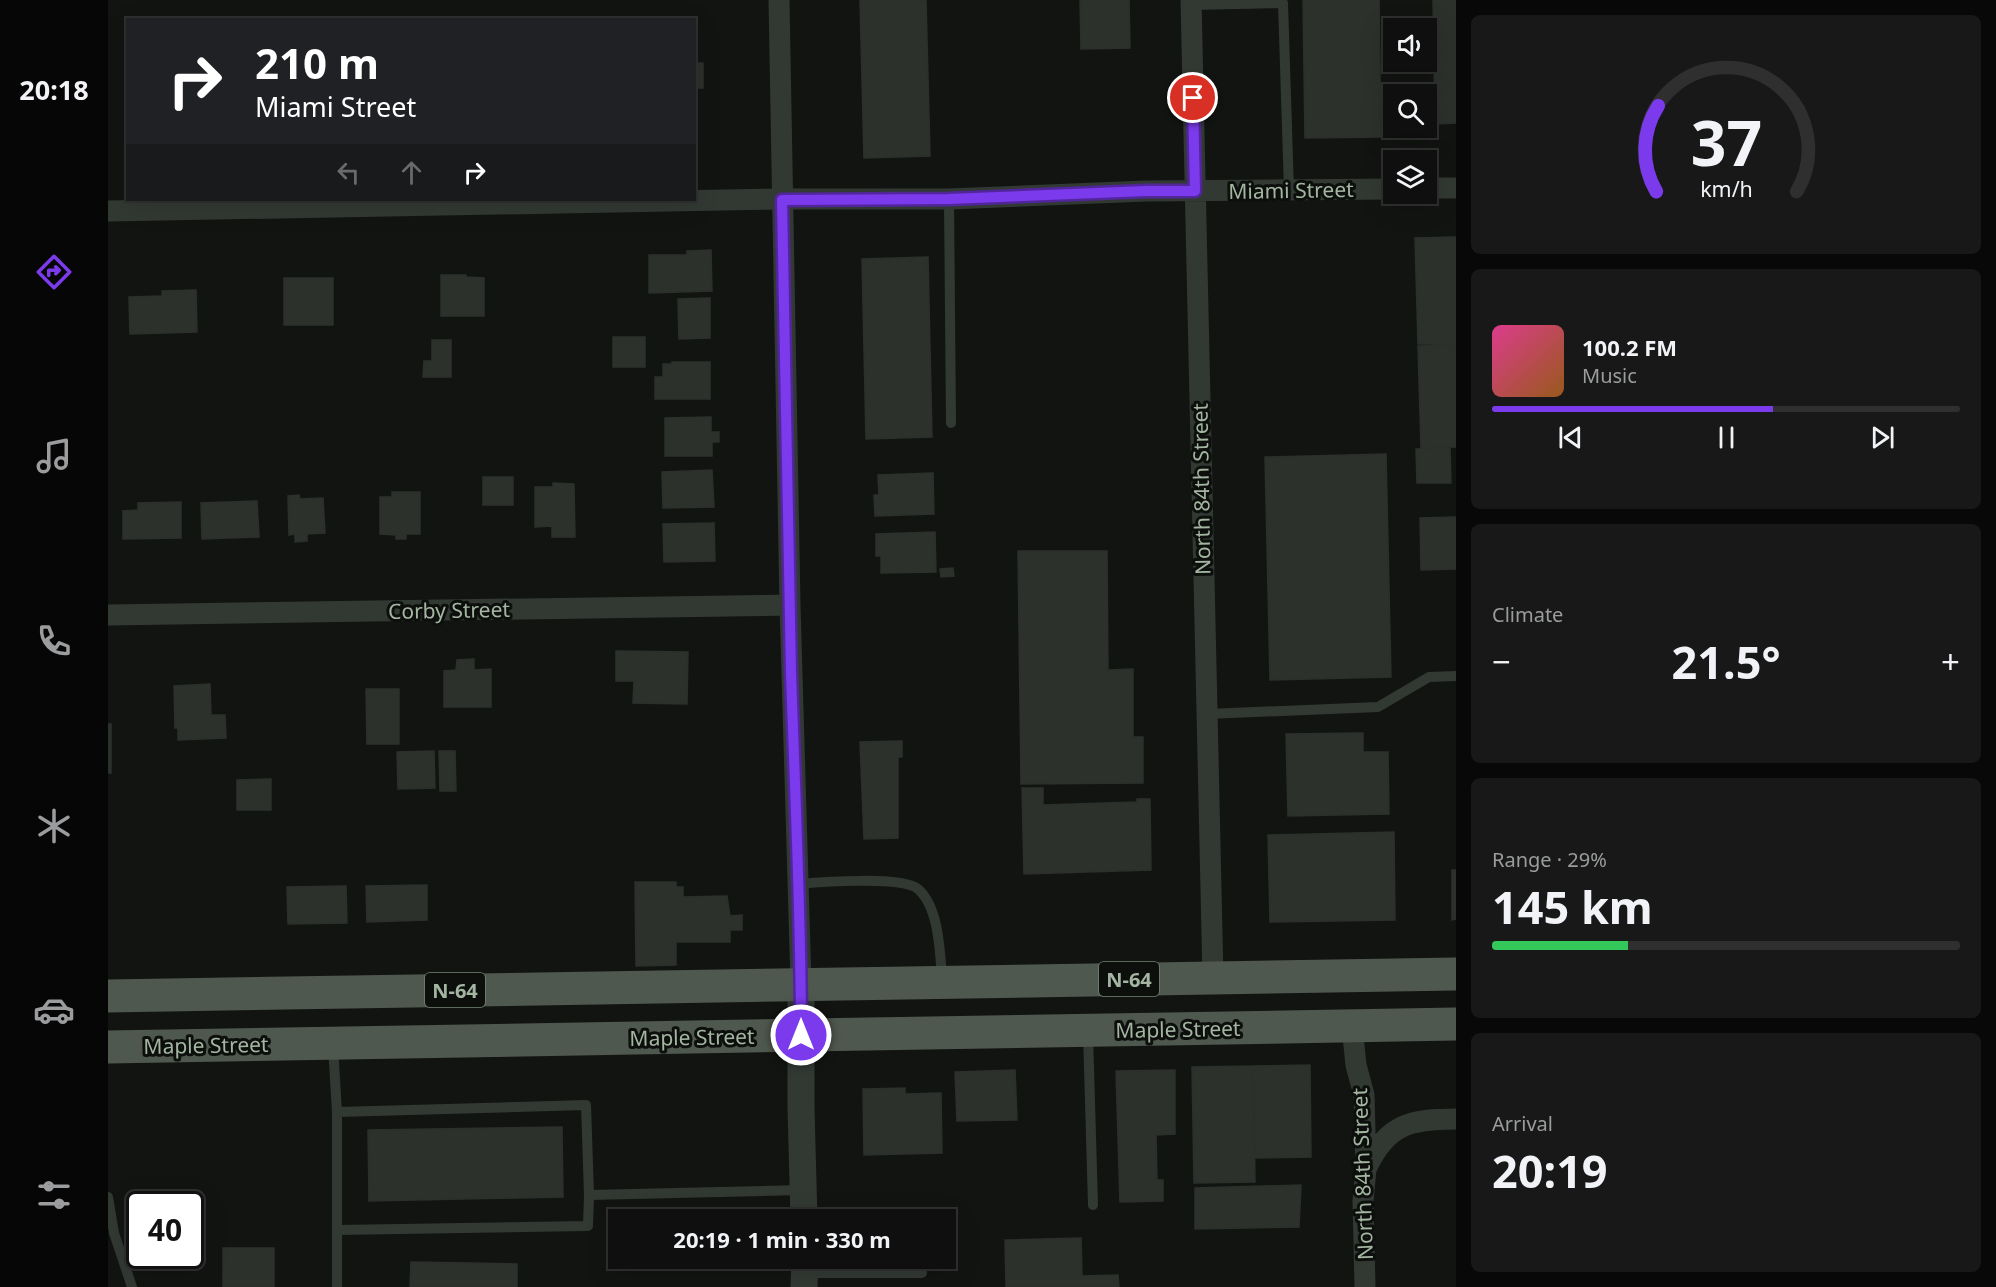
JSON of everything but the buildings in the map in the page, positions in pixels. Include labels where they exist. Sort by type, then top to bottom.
[{"type":"main road","name":"N-64","points":[[108,996],[1456,974]]},
{"type":"main road","name":"Maple Street","points":[[108,1047],[1456,1024]]},
{"type":"street","points":[[779,0],[790,606],[801,984],[804,1209]]},
{"type":"street","name":"North 84th Street","points":[[1191,2],[1213,978]]},
{"type":"street","points":[[1437,188],[1456,188]]},
{"type":"street","name":"Miami Street","points":[[108,211],[949,199],[1146,191],[1383,189]]},
{"type":"street","name":"Corby Street","points":[[108,615],[790,606]]},
{"type":"street","name":"North 84th Street","points":[[1352,1026],[1356,1065],[1364,1095],[1365,1287]]},
{"type":"street","points":[[1366,1169],[1376,1148],[1392,1132],[1412,1122],[1456,1119]]},
{"type":"lane","points":[[1191,2],[1283,3],[1289,190]]},
{"type":"lane","points":[[949,199],[951,423]]},
{"type":"lane","points":[[1207,714],[1378,707],[1429,677],[1456,676]]},
{"type":"lane","points":[[798,884],[850,881],[902,883],[917,888],[928,901],[934,917],[940,949],[942,982]]},
{"type":"lane","points":[[1088,1030],[1093,1205]]},
{"type":"lane","points":[[332,1043],[337,1112],[337,1287]]},
{"type":"lane","points":[[337,1112],[586,1105],[589,1195],[588,1226],[337,1230]]},
{"type":"lane","points":[[589,1195],[803,1190]]},
{"type":"lane","points":[[108,1197],[114,1233],[132,1287]]},
{"type":"lane","points":[[805,1273],[922,1273]]},
{"type":"route","points":[[801,1035],[801,939],[796,854],[782,200],[949,199],[1195,191],[1193,98]]}]
